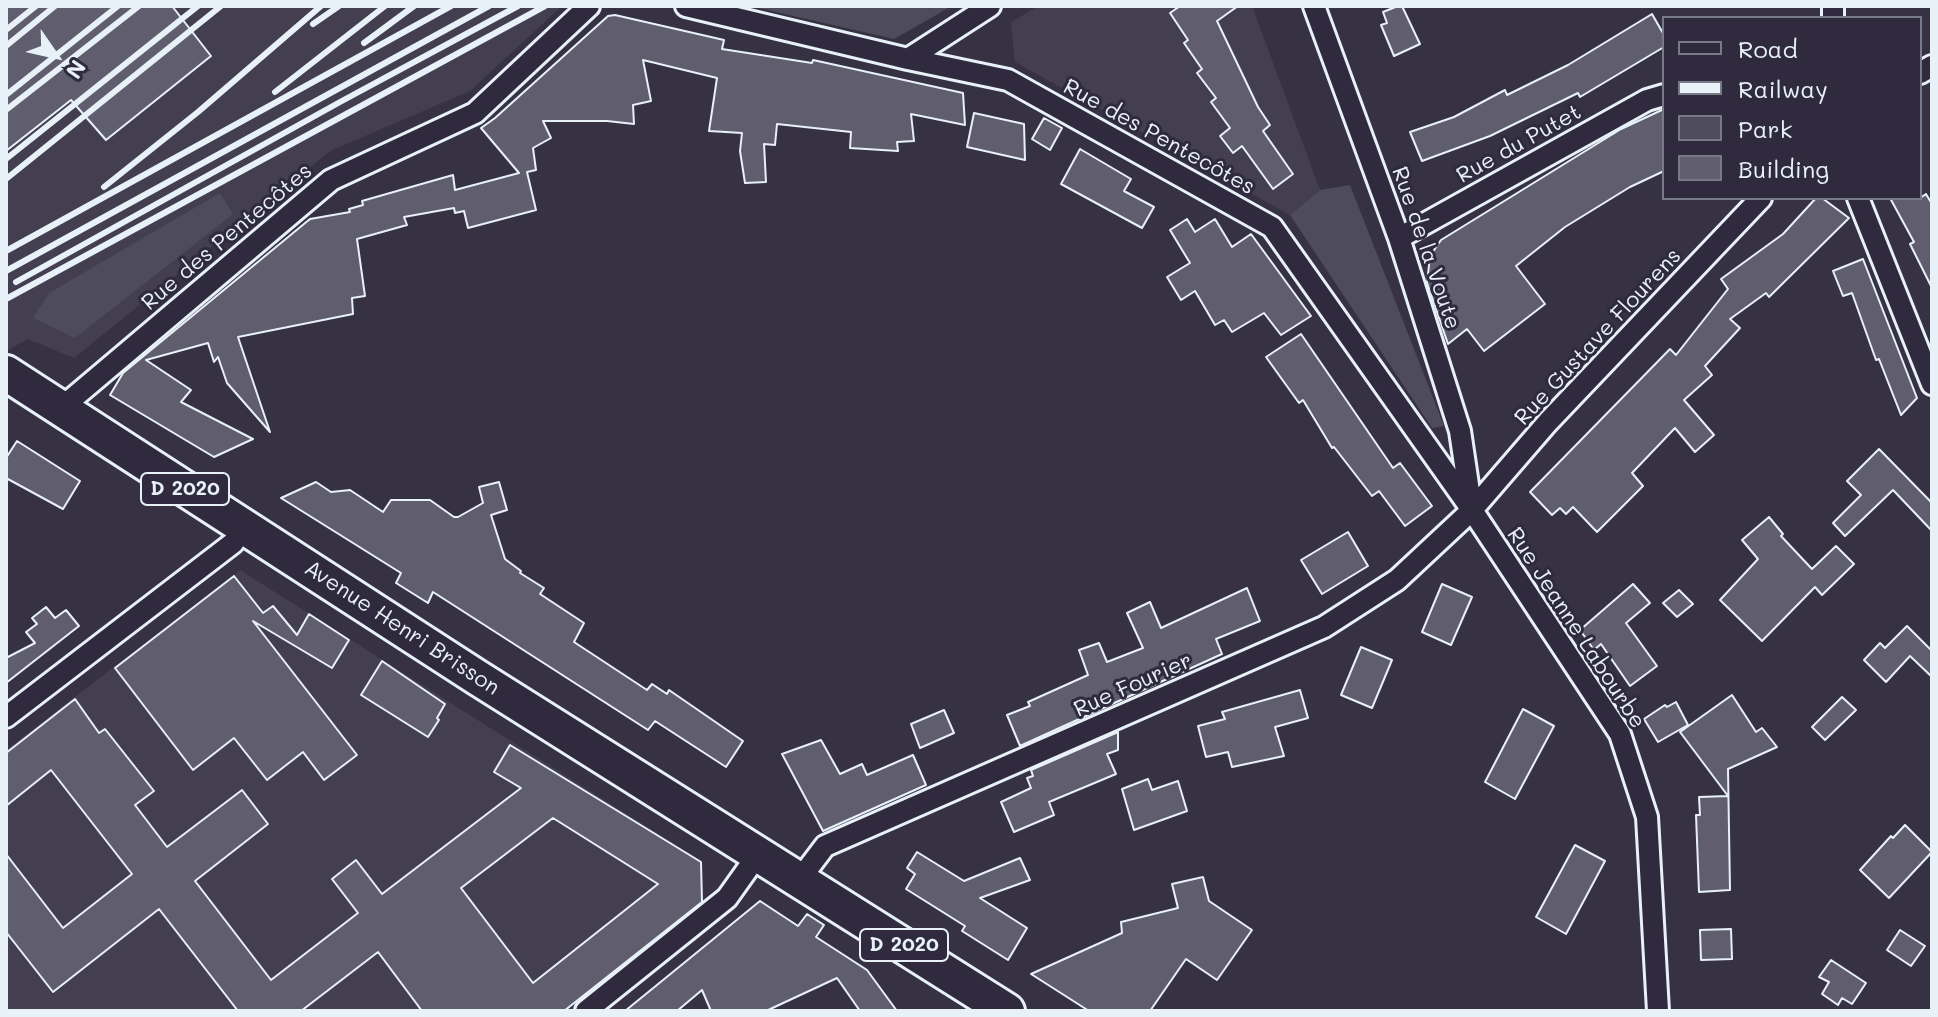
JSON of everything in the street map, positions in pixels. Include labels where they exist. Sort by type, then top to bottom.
[{"type":"main road","name":"Avenue Henri Brisson","points":[[6,373],[478,678],[800,879]]},
{"type":"main road","name":"D 2020","points":[[800,879],[1007,1011]]},
{"type":"street","name":"Rue des Pentecôtes","points":[[686,6],[1008,80],[1272,227],[1472,510]]},
{"type":"street","points":[[908,59],[990,6]]},
{"type":"street","name":"Rue de la Voute","points":[[1314,6],[1399,238],[1460,431],[1472,510]]},
{"type":"street","name":"Rue des Pentecôtes","points":[[60,409],[331,180],[475,113],[584,10]]},
{"type":"street","name":"Rue du Putet","points":[[1399,238],[1647,100],[1662,96]]},
{"type":"street","name":"Rue Gustave Flourens","points":[[1472,510],[1548,422],[1759,200]]},
{"type":"street","points":[[1859,200],[1932,384]]},
{"type":"street","name":"Rue Fourier","points":[[800,879],[825,846],[1324,627],[1397,580],[1472,510]]},
{"type":"street","name":"Rue Jeanne Labourbe","points":[[1472,510],[1620,734],[1647,817],[1658,1011]]},
{"type":"street","points":[[6,717],[233,543],[244,527]]},
{"type":"street","points":[[586,1011],[727,898],[759,853]]},
{"type":"shaded area","points":[[6,6],[562,6],[470,91],[330,151],[74,358],[28,339],[6,351]]},
{"type":"shaded area","points":[[1039,6],[1252,6],[1320,190],[1290,215],[1015,62],[1011,22]]},
{"type":"shaded area","points":[[240,570],[701,861],[702,903],[565,1011],[6,1011],[6,750]]},
{"type":"green space","points":[[750,6],[952,6],[894,39]]},
{"type":"green space","points":[[1350,185],[1444,426],[1432,428],[1290,215],[1320,190]]},
{"type":"green space","points":[[220,193],[233,214],[75,338],[33,318],[49,293]]},
{"type":"building","points":[[6,6],[172,6],[211,56],[106,140],[71,100],[6,151]]},
{"type":"building","points":[[1180,6],[1238,6],[1217,21],[1258,107],[1270,125],[1263,131],[1293,174],[1273,189],[1242,146],[1233,153],[1220,136],[1230,128],[1211,102],[1216,98],[1197,73],[1202,69],[1184,43],[1188,40],[1170,13]]},
{"type":"building","points":[[1402,6],[1420,44],[1394,56],[1381,25],[1387,23],[1383,12]]},
{"type":"building","points":[[1652,14],[1662,32],[1662,48],[1580,97],[1578,93],[1490,136],[1422,161],[1410,132],[1454,117],[1505,90],[1507,95],[1568,65]]},
{"type":"building","points":[[608,16],[724,40],[722,49],[812,63],[813,60],[963,93],[965,125],[911,114],[914,141],[897,142],[898,151],[850,148],[851,132],[777,124],[775,145],[764,144],[766,182],[745,183],[740,151],[742,133],[709,131],[717,78],[643,60],[651,101],[633,105],[634,124],[543,121],[551,138],[533,148],[536,170],[527,172],[536,210],[468,228],[464,211],[455,213],[454,208],[404,217],[407,225],[357,239],[365,296],[352,298],[353,314],[238,337],[270,432],[227,383],[218,357],[214,362],[208,343],[146,360],[191,390],[181,402],[253,439],[214,457],[110,395],[123,373],[310,219],[350,212],[349,209],[363,205],[362,201],[453,175],[455,190],[519,173],[481,128]]},
{"type":"building","points":[[1662,110],[1662,172],[1630,187],[1565,227],[1516,266],[1545,304],[1484,351],[1467,329],[1448,344],[1427,283],[1430,256],[1441,240],[1621,129]]},
{"type":"building","points":[[974,113],[1024,124],[1025,160],[967,147]]},
{"type":"building","points":[[1044,118],[1062,128],[1050,150],[1032,139]]},
{"type":"building","points":[[1080,149],[1131,179],[1124,191],[1154,207],[1142,228],[1061,184]]},
{"type":"building","points":[[1926,194],[1932,204],[1932,288],[1910,244],[1914,242],[1891,200],[1922,200]]},
{"type":"building","points":[[1814,200],[1825,200],[1849,218],[1769,297],[1766,293],[1730,319],[1740,328],[1705,366],[1712,375],[1684,400],[1714,435],[1695,452],[1675,428],[1632,473],[1643,486],[1597,532],[1573,507],[1566,514],[1560,508],[1552,515],[1530,492],[1670,349],[1676,355],[1728,289],[1721,279],[1783,234]]},
{"type":"building","points":[[1187,219],[1195,232],[1215,219],[1232,247],[1251,234],[1311,316],[1281,335],[1264,313],[1232,332],[1224,320],[1215,325],[1195,291],[1181,300],[1167,277],[1190,263],[1170,230]]},
{"type":"building","points":[[1863,259],[1917,398],[1901,415],[1879,359],[1876,360],[1852,293],[1843,296],[1833,271]]},
{"type":"building","points":[[1301,334],[1393,468],[1400,463],[1432,506],[1405,526],[1379,491],[1372,496],[1332,448],[1303,400],[1299,403],[1266,357]]},
{"type":"building","points":[[17,441],[80,481],[63,509],[6,478],[6,458]]},
{"type":"building","points":[[1879,449],[1932,503],[1932,531],[1893,490],[1845,536],[1833,523],[1861,495],[1847,481]]},
{"type":"building","points":[[316,482],[331,492],[350,490],[383,512],[391,500],[430,500],[458,517],[483,503],[479,487],[499,482],[507,510],[491,515],[505,559],[544,588],[540,594],[584,623],[574,642],[647,690],[652,684],[667,694],[669,690],[743,741],[726,767],[655,721],[648,730],[433,592],[428,603],[396,583],[401,573],[281,498]]},
{"type":"building","points":[[1769,517],[1783,534],[1781,536],[1812,569],[1836,546],[1854,564],[1822,595],[1815,587],[1762,641],[1720,600],[1758,559],[1742,540]]},
{"type":"building","points":[[1348,532],[1368,566],[1322,594],[1301,560]]},
{"type":"building","points":[[234,576],[263,613],[273,606],[297,635],[309,614],[349,640],[332,668],[253,621],[357,755],[324,780],[303,752],[267,780],[234,738],[193,770],[115,668]]},
{"type":"building","points":[[1442,584],[1472,597],[1451,645],[1422,632]]},
{"type":"building","points":[[1633,584],[1650,603],[1626,623],[1657,666],[1630,686],[1601,644],[1594,650],[1580,630]]},
{"type":"building","points":[[1247,588],[1260,621],[1216,639],[1222,654],[1020,746],[1007,715],[1088,675],[1079,650],[1099,643],[1107,662],[1143,648],[1127,613],[1150,602],[1161,628]]},
{"type":"building","points":[[1679,590],[1693,604],[1677,617],[1663,603]]},
{"type":"building","points":[[46,607],[55,618],[66,610],[79,626],[6,683],[6,658],[35,643],[26,632],[37,624],[32,618]]},
{"type":"building","points":[[1907,626],[1932,651],[1932,677],[1910,656],[1886,682],[1864,660],[1880,643],[1885,648]]},
{"type":"building","points":[[1361,647],[1392,660],[1372,708],[1341,695]]},
{"type":"building","points":[[382,661],[445,704],[428,737],[361,695]]},
{"type":"building","points":[[1300,690],[1308,718],[1275,727],[1284,756],[1232,767],[1228,752],[1206,757],[1198,726],[1225,719],[1222,712]]},
{"type":"building","points":[[1732,695],[1756,732],[1762,728],[1777,747],[1728,769],[1730,890],[1699,892],[1696,815],[1700,815],[1699,797],[1728,796],[1680,732]]},
{"type":"building","points":[[1842,697],[1856,710],[1825,740],[1812,727]]},
{"type":"building","points":[[75,699],[99,733],[105,729],[154,791],[135,805],[167,847],[242,790],[268,824],[195,881],[271,980],[358,913],[332,879],[356,860],[382,894],[521,788],[494,772],[510,745],[701,862],[702,902],[564,1011],[422,1011],[378,952],[301,1011],[238,1011],[159,909],[53,992],[6,932],[6,854],[63,928],[132,874],[51,770],[6,806],[6,753]],"holes":[[[553,818],[658,884],[533,983],[461,888]]]},
{"type":"building","points":[[1676,702],[1688,725],[1658,742],[1644,719],[1665,705],[1667,707]]},
{"type":"building","points":[[1523,709],[1554,726],[1515,799],[1485,782]]},
{"type":"building","points":[[944,710],[954,733],[920,748],[911,724]]},
{"type":"building","points":[[1118,732],[1118,750],[1107,754],[1116,774],[1049,802],[1054,815],[1014,832],[1001,802],[1031,788],[1027,778],[1033,776],[1031,770]]},
{"type":"building","points":[[821,740],[840,774],[862,764],[867,775],[913,755],[926,785],[823,831],[782,754]]},
{"type":"building","points":[[1148,779],[1152,790],[1178,781],[1187,811],[1134,830],[1122,789]]},
{"type":"building","points":[[1905,825],[1932,852],[1889,898],[1860,870]]},
{"type":"building","points":[[1575,845],[1605,861],[1566,934],[1536,917]]},
{"type":"building","points":[[917,852],[964,881],[1020,858],[1030,880],[980,898],[1027,928],[1008,960],[962,931],[965,926],[906,889],[915,874],[907,868]]},
{"type":"building","points":[[1203,877],[1209,901],[1252,930],[1217,980],[1186,959],[1150,1011],[1089,1011],[1031,974],[1122,933],[1121,922],[1178,908],[1172,884]]},
{"type":"building","points":[[760,901],[798,926],[807,914],[824,925],[816,937],[867,970],[897,1011],[860,1011],[837,978],[766,1011],[711,1011],[702,990],[677,1011],[625,1011]]},
{"type":"building","points":[[1731,929],[1732,959],[1701,960],[1700,930]]},
{"type":"building","points":[[1900,930],[1925,946],[1911,966],[1887,950]]},
{"type":"building","points":[[1831,960],[1866,983],[1852,1004],[1842,998],[1838,1005],[1822,994],[1829,982],[1819,977]]},
{"type":"railway","points":[[6,30],[36,6]]},
{"type":"railway","points":[[6,46],[55,6]]},
{"type":"railway","points":[[6,95],[118,6]]},
{"type":"railway","points":[[6,110],[139,6]]},
{"type":"railway","points":[[6,159],[198,6]]},
{"type":"railway","points":[[6,179],[221,6]]},
{"type":"railway","points":[[104,187],[198,112],[321,6]]},
{"type":"railway","points":[[313,24],[339,6]]},
{"type":"railway","points":[[275,92],[385,6]]},
{"type":"railway","points":[[364,43],[414,6]]},
{"type":"railway","points":[[6,251],[451,6]]},
{"type":"railway","points":[[6,271],[489,6]]},
{"type":"railway","points":[[16,282],[518,6]]},
{"type":"railway","points":[[6,299],[545,6]]}]
